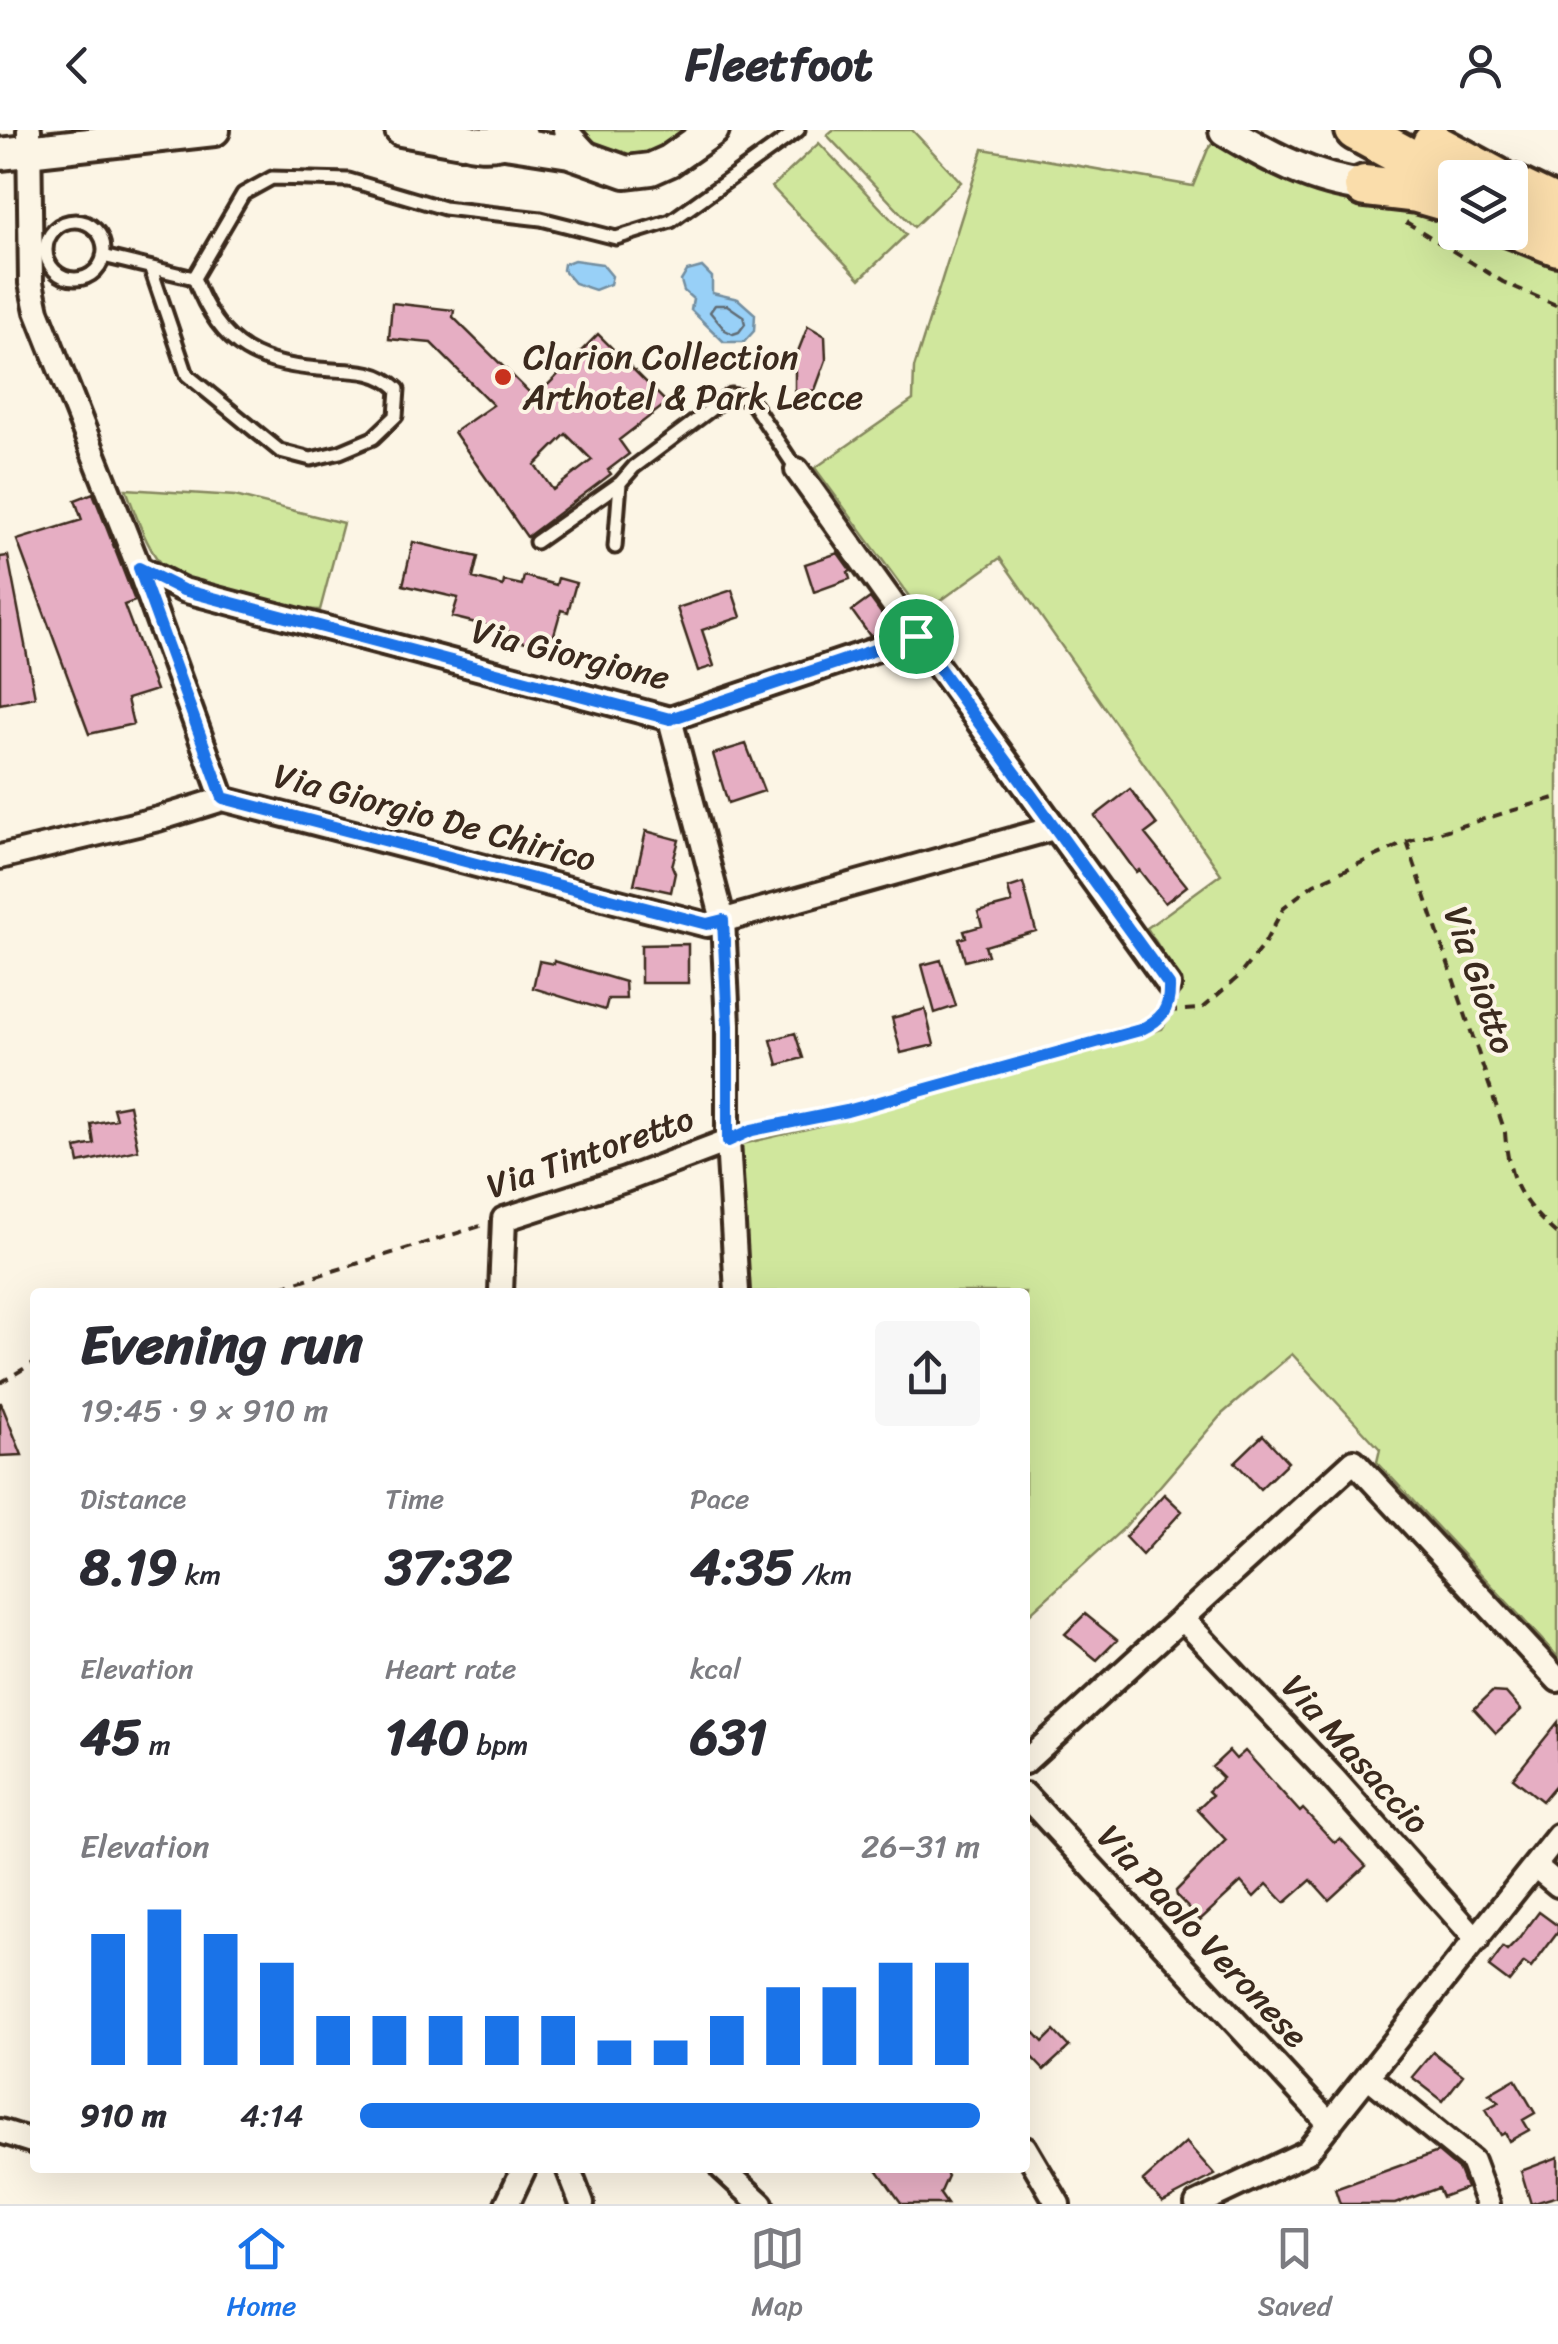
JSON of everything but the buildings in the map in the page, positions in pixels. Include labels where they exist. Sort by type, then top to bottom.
[{"type":"highway","points":[[1356,130],[1438,175]]},
{"type":"highway","points":[[1407,130],[1463,160]]},
{"type":"highway","points":[[1365,186],[1438,198]]},
{"type":"highway","points":[[1528,194],[1558,208]]},
{"type":"highway","points":[[1528,219],[1558,233]]},
{"type":"highway","points":[[1528,233],[1558,245]]},
{"type":"street","points":[[19,145],[214,130]]},
{"type":"street","points":[[400,130],[454,136],[478,144],[516,136],[626,172],[668,161],[713,130]]},
{"type":"street","points":[[565,130],[593,160]]},
{"type":"street","points":[[1225,130],[1322,178],[1365,186]]},
{"type":"street","name":"Via Giorgio De Chirico","points":[[19,145],[30,227],[40,262],[37,311],[139,568],[223,798],[707,924],[1054,828]]},
{"type":"street","points":[[797,470],[1169,985]]},
{"type":"street","name":"Via Giorgione","points":[[139,568],[183,590],[670,719],[916,636]]},
{"type":"street","points":[[670,719],[723,920],[728,1141],[737,1288]]},
{"type":"street","points":[[0,857],[158,819],[223,798]]},
{"type":"street","name":"Via Tintoretto","points":[[504,1219],[728,1141]]},
{"type":"street","points":[[502,1288],[504,1219]]},
{"type":"street","points":[[1030,1757],[1354,1460],[1558,1680]]},
{"type":"street","name":"Via Masaccio","points":[[1182,1618],[1334,1779],[1477,1940]]},
{"type":"street","name":"Via Paolo Veronese","points":[[1030,1800],[1330,2124]]},
{"type":"street","points":[[1196,2204],[1308,2152],[1558,1836]]},
{"type":"street","points":[[1535,1866],[1558,1884]]},
{"type":"street","points":[[1369,2077],[1472,2161],[1488,2204]]},
{"type":"street","points":[[0,2130],[30,2140]]},
{"type":"street","points":[[1030,2156],[1058,2204]]},
{"type":"street","points":[[507,2204],[522,2173]]},
{"type":"street","points":[[570,2173],[582,2204]]},
{"type":"street","points":[[727,2173],[761,2204]]},
{"type":"lane","points":[[194,278],[243,194],[272,178],[349,180],[444,208],[541,219],[616,238],[671,221],[798,130]]},
{"type":"lane","points":[[30,227],[56,228],[72,221],[90,225],[102,238],[103,256],[94,272],[78,279],[60,275],[40,262],[56,228]]},
{"type":"lane","points":[[103,256],[194,278]]},
{"type":"lane","points":[[151,269],[187,375],[280,452],[312,459],[340,452],[373,438],[396,416],[398,389],[384,375],[292,368],[256,355],[228,338],[206,309],[194,278]]},
{"type":"lane","points":[[536,542],[620,483],[634,467],[730,395],[749,398],[797,470]]},
{"type":"lane","points":[[615,547],[620,483]]},
{"type":"path","points":[[1397,216],[1503,282],[1558,306]]},
{"type":"path","name":"Via Tintoretto","points":[[728,1141],[752,1130],[847,1111],[1140,1030],[1157,1022],[1167,1011],[1201,1009],[1238,978],[1264,944],[1284,908],[1314,884],[1406,842],[1558,798]]},
{"type":"path","name":"Via Giotto","points":[[1406,842],[1505,1132],[1507,1167],[1532,1213],[1558,1235]]},
{"type":"path","points":[[1167,1011],[1169,985]]},
{"type":"path","name":"Via Tintoretto","points":[[277,1288],[504,1219]]},
{"type":"path","points":[[0,1383],[30,1365]]},
{"type":"green space","points":[[574,130],[700,130],[668,153],[605,160]]},
{"type":"green space","points":[[833,130],[912,130],[961,182],[914,227],[827,135]]},
{"type":"green space","points":[[1216,139],[1279,175],[1358,204],[1395,201],[1438,211],[1438,250],[1528,248],[1558,262],[1558,1657],[1377,1462],[1380,1449],[1292,1354],[1222,1414],[1124,1528],[1030,1613],[1030,1288],[749,1288],[738,1145],[1162,1029],[1171,1013],[1176,999],[1176,977],[1147,928],[1221,874],[1000,558],[922,614],[815,468],[913,400],[914,368],[983,149],[1193,186]]},
{"type":"green space","points":[[819,143],[906,235],[860,279],[772,187]]},
{"type":"green space","points":[[126,489],[235,496],[343,523],[320,610],[242,597],[169,572],[149,545]]},
{"type":"water","points":[[574,260],[602,264],[612,276],[610,284],[595,290],[574,283],[563,270],[564,264]]},
{"type":"water","points":[[702,267],[712,277],[712,293],[738,299],[755,314],[754,331],[744,342],[724,342],[691,310],[693,299],[684,291],[681,281],[687,271]]},
{"type":"place","name":"Clarion Collection Arthotel & Park Lecce","points":[[503,377]]},
{"type":"route","points":[[139,568],[183,590],[670,719],[916,636],[1169,985],[1167,1011],[1157,1022],[1140,1030],[847,1111],[752,1130],[728,1141],[723,920],[707,924],[223,798],[139,568]]}]
